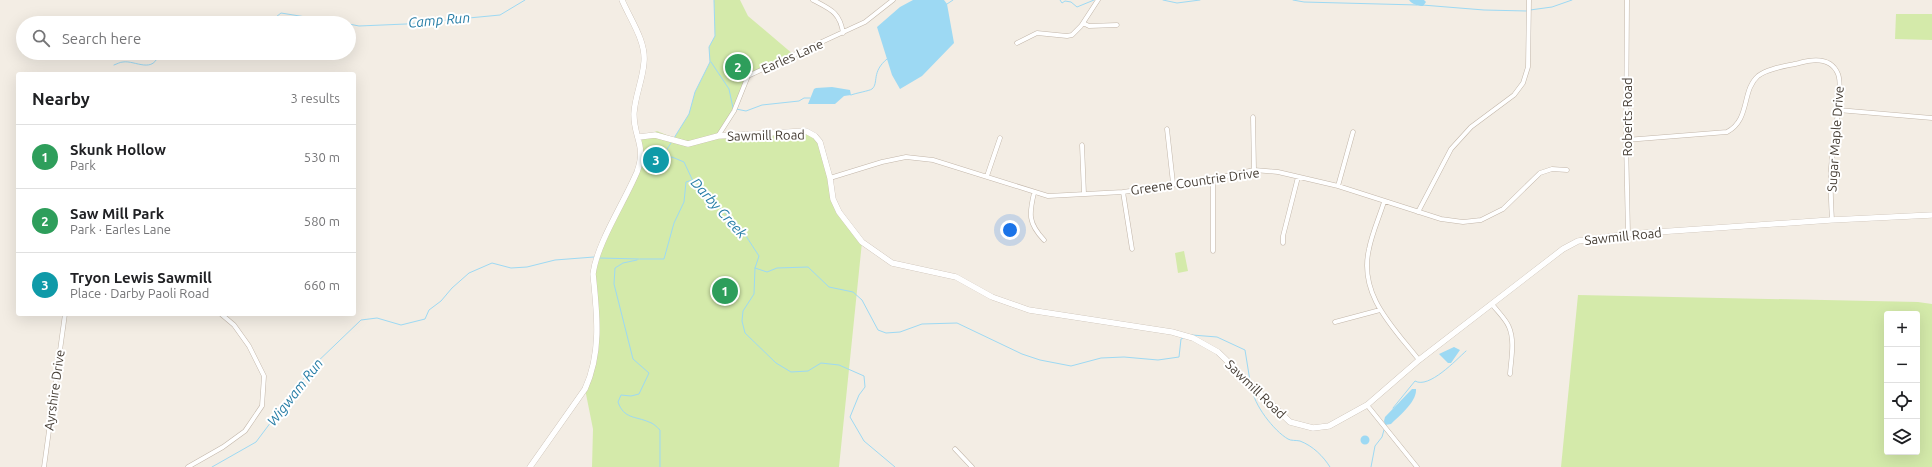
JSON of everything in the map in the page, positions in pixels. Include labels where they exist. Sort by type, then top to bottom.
[{"type":"street","points":[[530,467],[585,389],[591,375],[595,358],[598,324],[593,274],[594,267],[598,252],[624,202],[642,155],[634,113],[644,58],[640,40],[622,0]]},
{"type":"street","points":[[814,0],[831,10],[838,17],[843,33]]},
{"type":"street","name":"Earles Lane","points":[[718,136],[734,111],[748,76],[865,22],[893,0]]},
{"type":"street","points":[[1017,43],[1037,33],[1070,36],[1083,24],[1098,0]]},
{"type":"street","points":[[1418,212],[1452,149],[1471,127],[1514,95],[1523,83],[1528,67],[1529,0]]},
{"type":"street","name":"Roberts Road","points":[[1627,0],[1626,140],[1628,234]]},
{"type":"street","points":[[1083,24],[1089,26],[1117,25]]},
{"type":"street","name":"Sugar Maple Drive","points":[[1626,140],[1727,132],[1737,126],[1741,120],[1753,82],[1759,75],[1810,60],[1825,62],[1832,66],[1838,73],[1839,82],[1838,110],[1831,167],[1832,220]]},
{"type":"street","points":[[1838,110],[1932,118]]},
{"type":"street","points":[[1254,117],[1254,170]]},
{"type":"street","points":[[1167,130],[1173,184]]},
{"type":"street","name":"Sawmill Road","points":[[639,137],[650,135],[661,136],[688,144],[718,136],[806,131],[815,136],[820,142],[830,178],[833,199],[839,212],[862,242],[892,263],[956,277],[992,297],[1029,310],[1172,332],[1193,338],[1218,352],[1290,422],[1296,425],[1313,428],[1329,426],[1367,405],[1420,360],[1573,243],[1628,234],[1832,220],[1932,215]]},
{"type":"street","points":[[1338,186],[1353,132]]},
{"type":"street","points":[[987,176],[1000,138]]},
{"type":"street","points":[[1082,145],[1084,194]]},
{"type":"street","name":"Greene Countrie Drive","points":[[830,178],[882,162],[906,157],[933,160],[987,176],[1034,193],[1048,196],[1123,192],[1213,179],[1254,170],[1278,172],[1338,186],[1384,202],[1456,222],[1482,220],[1497,213],[1510,204],[1540,173],[1552,169],[1567,170]]},
{"type":"street","points":[[1284,243],[1283,236],[1298,177]]},
{"type":"street","points":[[1213,179],[1214,251]]},
{"type":"street","points":[[1123,192],[1132,249]]},
{"type":"street","points":[[1034,193],[1030,210],[1031,220],[1033,227],[1044,240]]},
{"type":"street","points":[[1384,202],[1369,249],[1367,265],[1370,286],[1380,310],[1420,360]]},
{"type":"street","points":[[1492,304],[1508,325],[1511,332],[1510,374]]},
{"type":"street","points":[[1335,322],[1380,310]]},
{"type":"street","name":"Ayrshire Drive","points":[[44,467],[65,316]]},
{"type":"street","points":[[188,467],[223,447],[245,431],[262,406],[264,376],[249,346],[238,330],[223,316]]},
{"type":"street","points":[[1367,405],[1417,467]]},
{"type":"street","points":[[955,449],[972,467]]},
{"type":"green space","points":[[714,0],[740,0],[748,16],[794,55],[748,76],[742,93],[718,136],[806,131],[820,142],[833,199],[862,242],[839,467],[592,467],[593,429],[585,389],[595,358],[594,267],[640,163],[639,137],[657,131],[674,138],[689,114],[695,92],[710,62],[709,47],[715,36]]},
{"type":"green space","points":[[1896,14],[1932,14],[1932,40],[1895,39]]},
{"type":"green space","points":[[1184,251],[1188,271],[1178,273],[1175,253]]},
{"type":"green space","points":[[1578,295],[1918,302],[1932,304],[1932,467],[1561,467]]},
{"type":"water","points":[[913,0],[944,0],[947,4],[954,43],[922,76],[900,89],[892,75],[877,27],[900,7]]},
{"type":"water","points":[[1409,0],[1424,0],[1426,2],[1423,6],[1421,6],[1413,4]]},
{"type":"water","points":[[832,87],[850,90],[851,95],[844,96],[835,104],[808,104],[814,89]]},
{"type":"water","points":[[1454,347],[1460,350],[1451,363],[1448,363],[1439,354]]},
{"type":"water","points":[[1412,389],[1416,389],[1416,394],[1411,404],[1391,424],[1385,425],[1385,417]]},
{"type":"water","points":[[1363,436],[1367,436],[1369,440],[1367,444],[1363,444],[1361,442],[1361,438]]},
{"type":"waterway","name":"Camp Run","points":[[356,25],[406,24],[500,15],[525,0]]},
{"type":"waterway","name":"Darby Creek","points":[[674,138],[689,114],[695,92],[710,62],[709,47],[715,36],[714,0]]},
{"type":"waterway","points":[[947,4],[953,0]]},
{"type":"waterway","points":[[1060,0],[1062,3],[1065,1],[1071,2],[1077,7],[1094,0]]},
{"type":"waterway","points":[[1163,0],[1177,3],[1200,0]]},
{"type":"waterway","points":[[1293,0],[1304,2],[1417,5]]},
{"type":"waterway","points":[[1530,10],[1552,7],[1572,0]]},
{"type":"waterway","points":[[1422,5],[1484,10],[1527,11]]},
{"type":"waterway","name":"Camp Run","points":[[277,16],[281,13],[300,16]]},
{"type":"waterway","points":[[851,95],[872,89],[874,87],[879,68],[887,59]]},
{"type":"waterway","name":"Camp Run","points":[[114,65],[121,62],[149,65],[157,60]]},
{"type":"waterway","points":[[711,62],[729,89],[733,108]]},
{"type":"waterway","points":[[736,109],[746,111],[762,105],[799,101],[804,98],[810,98]]},
{"type":"waterway","name":"Darby Creek","points":[[671,143],[664,154],[664,159],[672,157],[684,162],[692,179],[744,233],[759,256],[755,268],[754,294],[743,311],[742,321],[745,333],[776,363],[791,372],[808,371],[821,363],[839,365],[864,376],[865,387],[859,395],[850,417],[864,441],[895,467]]},
{"type":"waterway","points":[[640,259],[664,259],[674,223],[684,202],[686,182],[692,180]]},
{"type":"waterway","name":"Wigwam Run","points":[[212,467],[256,442],[313,366],[361,320],[377,318],[401,325],[425,319],[429,310],[441,301],[452,288],[469,273],[492,263],[511,268],[527,267],[555,260],[594,257]]},
{"type":"waterway","name":"Wigwam Run","points":[[599,258],[639,259]]},
{"type":"waterway","points":[[637,260],[623,263],[615,268],[614,284],[633,359],[649,373],[639,394],[631,396],[621,395],[618,402],[620,407],[627,414],[655,425],[660,430],[660,467]]},
{"type":"waterway","points":[[755,268],[767,272],[777,268],[808,267],[829,287],[853,292],[862,300],[878,330],[886,333],[900,332],[922,324],[957,323],[1022,354],[1040,360],[1071,366],[1101,358],[1124,357],[1158,360],[1179,357],[1181,339],[1183,338]]},
{"type":"waterway","points":[[1192,335],[1217,337],[1245,350],[1250,381]]},
{"type":"waterway","points":[[1393,408],[1415,381],[1427,381],[1435,377],[1449,367],[1466,351]]},
{"type":"waterway","points":[[1252,388],[1256,402],[1271,424],[1289,440],[1305,443],[1321,455],[1330,467]]},
{"type":"waterway","points":[[1371,467],[1375,446],[1382,437],[1384,430]]},
{"type":"place","name":"Saw Mill Park","points":[[738,67]]},
{"type":"place","name":"Tryon Lewis Sawmill","points":[[656,160]]},
{"type":"place","name":"Skunk Hollow","points":[[725,291]]}]
